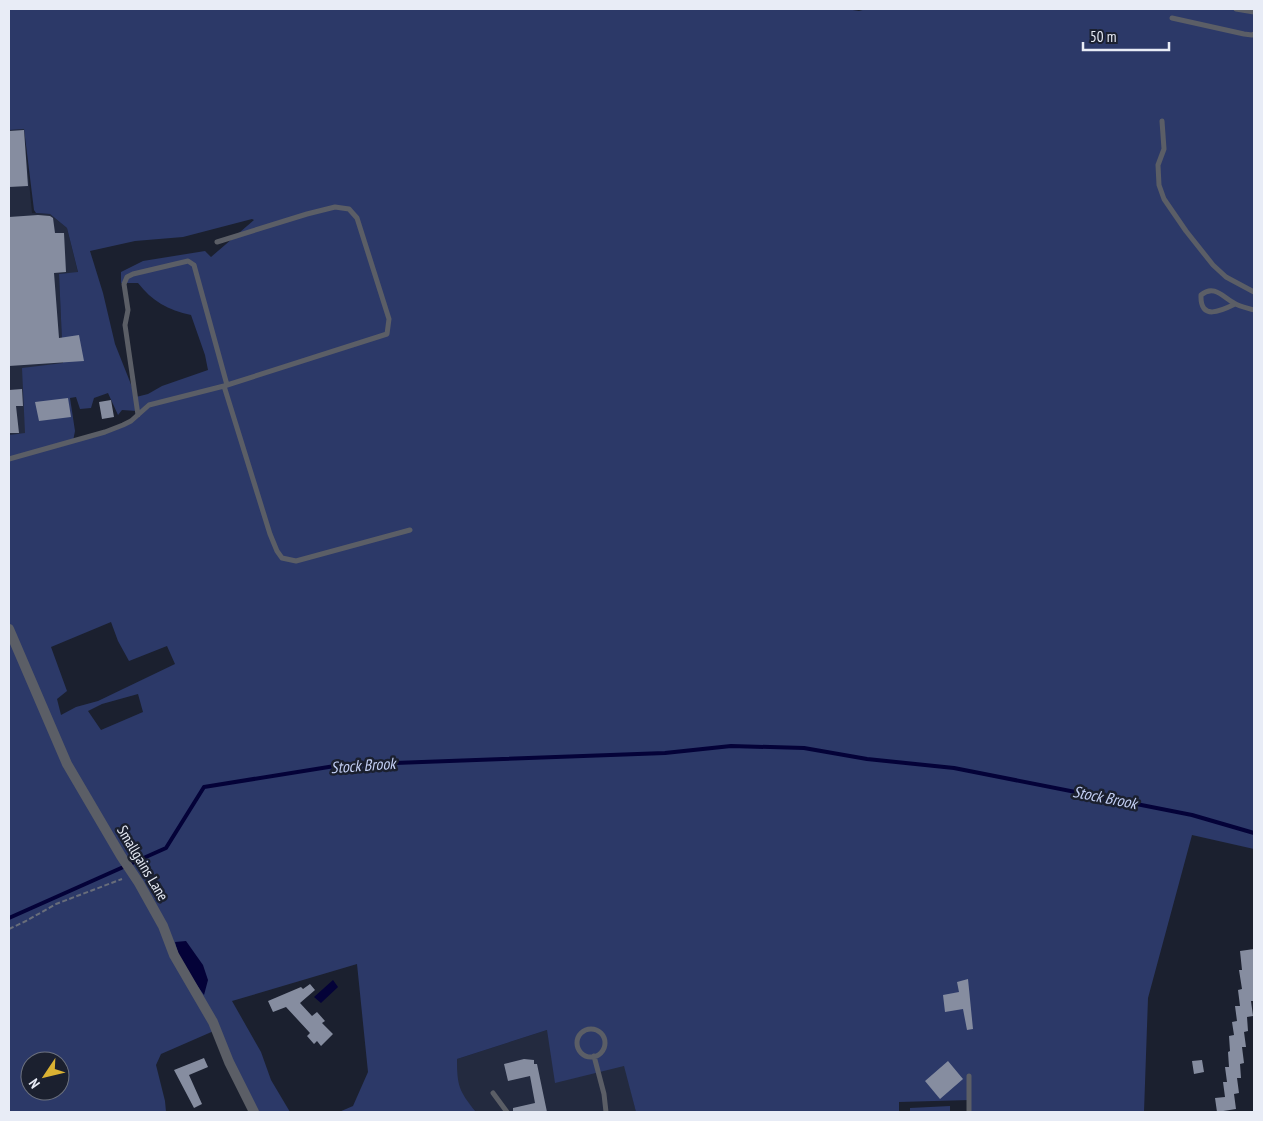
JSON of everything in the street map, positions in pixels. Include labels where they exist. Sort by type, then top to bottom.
[{"type":"street","name":"Smallgains Lane","points":[[9,629],[67,764],[163,926],[174,956],[213,1022],[229,1062],[254,1112]]},
{"type":"lane","points":[[1236,9],[1254,12]]},
{"type":"lane","points":[[1172,18],[1252,36],[1254,34]]},
{"type":"lane","points":[[1162,121],[1164,150],[1158,164],[1159,185],[1164,198],[1186,231],[1213,265],[1226,277],[1254,292]]},
{"type":"lane","points":[[9,459],[105,432],[132,421],[149,405],[225,385],[387,334],[389,319],[356,218],[349,209],[335,206],[217,242]]},
{"type":"lane","points":[[138,414],[125,325],[128,310],[124,284],[127,277],[133,274],[188,261],[194,265],[225,385],[270,534],[282,558],[296,561],[410,530]]},
{"type":"lane","points":[[1235,304],[1220,312],[1207,311],[1203,306],[1201,295],[1206,291],[1212,290],[1235,304],[1254,310]]},
{"type":"lane","points":[[585,1030],[597,1030],[604,1038],[604,1050],[594,1056],[583,1054],[577,1044],[578,1038],[585,1030]]},
{"type":"lane","points":[[594,1056],[604,1094],[606,1112]]},
{"type":"lane","points":[[969,1076],[969,1112]]},
{"type":"lane","points":[[493,1093],[507,1112]]},
{"type":"path","points":[[9,929],[56,904],[132,874]]},
{"type":"shaded area","points":[[9,9],[846,9],[859,11],[866,9],[1254,9],[1254,849],[1192,835],[1148,998],[1144,1112],[968,1112],[970,1100],[899,1102],[899,1112],[636,1112],[624,1066],[555,1083],[547,1030],[457,1059],[460,1088],[476,1112],[339,1112],[353,1106],[368,1072],[357,964],[232,1001],[261,1052],[271,1080],[290,1112],[254,1112],[216,1030],[161,1054],[156,1065],[166,1112],[9,1112],[9,435],[25,433],[22,368],[63,363],[59,274],[78,272],[67,228],[50,214],[36,213],[34,210],[24,129],[9,130]],"holes":[[[254,220],[211,257],[205,251],[143,261],[121,272],[121,283],[138,283],[161,304],[191,315],[205,355],[208,370],[136,397],[115,344],[103,293],[90,251],[135,241],[183,237]],[[108,393],[118,415],[122,410],[137,411],[131,421],[73,441],[75,431],[70,398],[76,397],[80,409],[91,408],[94,398]],[[111,622],[118,641],[129,661],[167,646],[175,664],[98,701],[76,707],[61,715],[57,699],[67,691],[51,647]],[[138,694],[143,712],[101,730],[88,711],[102,704]]]},
{"type":"shaded area","points":[[24,129],[32,213],[50,214],[67,228],[78,273],[59,274],[63,363],[25,434],[9,435],[9,130]]},
{"type":"shaded area","points":[[186,941],[203,965],[208,980],[204,995],[187,970],[177,949],[175,942]]},
{"type":"shaded area","points":[[333,980],[338,987],[321,1003],[314,997]]},
{"type":"shaded area","points":[[547,1030],[625,1066],[636,1112],[476,1112],[462,1096],[457,1081],[457,1059]]},
{"type":"shaded area","points":[[950,1106],[950,1112],[910,1112],[910,1108]]},
{"type":"building","points":[[24,130],[28,186],[9,187],[9,131]]},
{"type":"building","points":[[38,215],[53,218],[55,233],[64,233],[66,272],[54,273],[59,338],[79,335],[84,361],[9,366],[9,217]]},
{"type":"building","points":[[22,389],[23,406],[16,406],[19,433],[9,433],[9,390]]},
{"type":"building","points":[[68,398],[71,417],[39,421],[35,402]]},
{"type":"building","points":[[111,400],[114,417],[102,419],[99,402]]},
{"type":"building","points":[[1254,949],[1254,1001],[1251,1001],[1253,1016],[1247,1017],[1248,1031],[1244,1032],[1246,1047],[1242,1047],[1244,1063],[1240,1064],[1241,1078],[1237,1078],[1239,1093],[1234,1094],[1236,1109],[1217,1112],[1215,1098],[1225,1097],[1223,1082],[1227,1082],[1225,1067],[1229,1067],[1229,1036],[1234,1035],[1232,1022],[1237,1021],[1235,1006],[1240,1006],[1238,990],[1242,989],[1239,970],[1242,970],[1240,951]]},
{"type":"building","points":[[968,979],[973,1029],[967,1030],[963,1009],[945,1012],[943,995],[959,992],[957,982]]},
{"type":"building","points":[[310,984],[315,990],[300,1003],[312,1016],[317,1012],[325,1021],[322,1023],[333,1034],[321,1046],[317,1041],[314,1044],[307,1036],[310,1033],[286,1007],[273,1012],[268,1001],[301,987],[303,989]]},
{"type":"building","points":[[204,1058],[208,1067],[189,1075],[202,1104],[194,1108],[174,1070]]},
{"type":"building","points":[[524,1059],[534,1060],[534,1064],[537,1064],[547,1112],[513,1112],[513,1108],[535,1103],[530,1076],[508,1081],[504,1064]]},
{"type":"building","points":[[1202,1060],[1204,1072],[1194,1074],[1192,1061]]},
{"type":"building","points":[[948,1061],[963,1079],[940,1099],[925,1081]]},
{"type":"waterway","name":"Stock Brook","points":[[9,918],[166,848],[204,787],[341,765],[665,753],[731,746],[804,748],[867,759],[954,768],[1192,815],[1254,833]]}]
